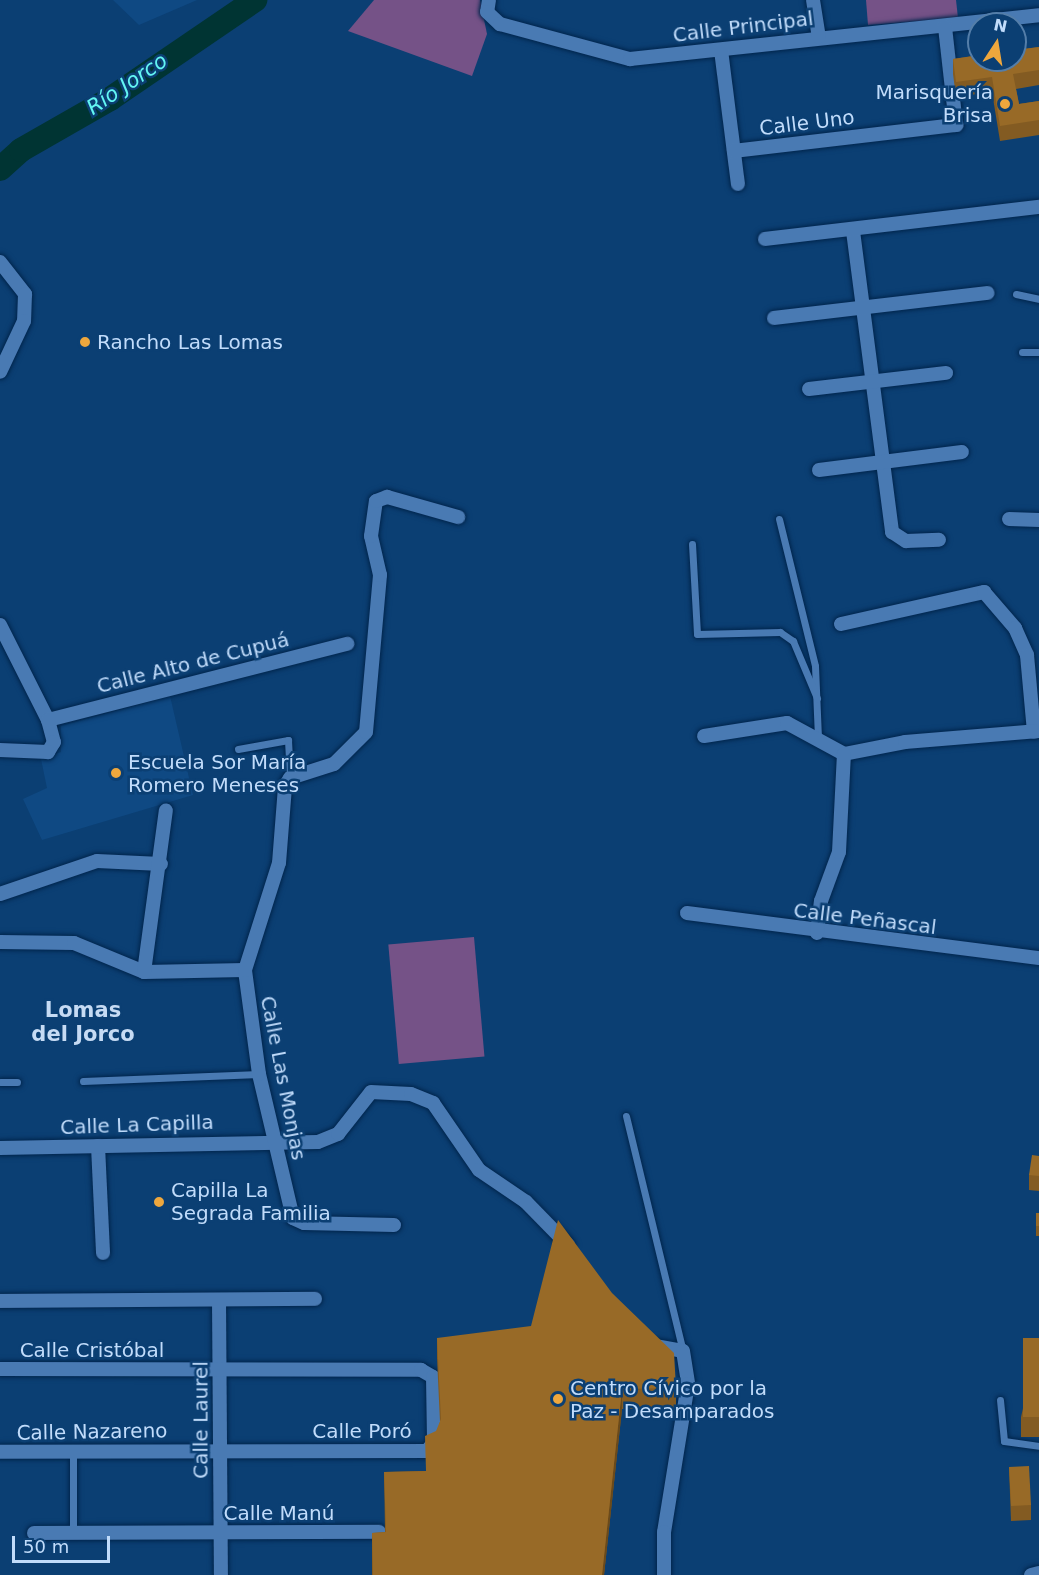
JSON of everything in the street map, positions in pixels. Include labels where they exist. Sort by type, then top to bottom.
[{"type":"street","name":"Calle Principal","points":[[489,0],[492,19],[630,59],[819,37],[945,27],[1039,15]]},
{"type":"street","points":[[813,0],[819,37]]},
{"type":"street","name":"Calle Uno","points":[[734,151],[956,125],[945,27]]},
{"type":"street","points":[[721,50],[738,184]]},
{"type":"street","points":[[765,239],[1035,209]]},
{"type":"street","points":[[853,231],[892,532],[906,541],[939,540]]},
{"type":"street","points":[[0,262],[25,294],[24,321],[0,372]]},
{"type":"street","points":[[774,318],[861,306],[988,293]]},
{"type":"street","points":[[809,389],[946,374]]},
{"type":"street","points":[[819,470],[962,452]]},
{"type":"street","points":[[290,778],[334,764],[366,732],[380,574],[371,536],[376,501],[387,497],[458,517]]},
{"type":"street","points":[[1009,519],[1039,520]]},
{"type":"street","points":[[704,736],[787,723],[844,754],[905,742],[1036,731],[1027,655],[1015,628],[984,592],[841,624]]},
{"type":"street","points":[[0,625],[48,720],[54,742],[48,753],[0,750]]},
{"type":"street","name":"Calle Alto de Cupuá","points":[[48,720],[347,644]]},
{"type":"street","points":[[817,933],[821,901],[839,852],[844,754]]},
{"type":"street","name":"Calle Las Monjas","points":[[290,778],[279,862],[246,970],[259,1074],[293,1218],[304,1223],[394,1225]]},
{"type":"street","points":[[144,972],[161,864],[166,810]]},
{"type":"street","points":[[0,894],[97,861],[161,864]]},
{"type":"street","name":"Calle Peñascal","points":[[687,913],[817,933],[1039,958]]},
{"type":"street","points":[[0,942],[74,943],[144,972],[246,970]]},
{"type":"street","name":"Calle La Capilla","points":[[0,1148],[276,1140],[318,1142],[338,1134],[371,1092],[422,1096],[433,1103],[479,1170],[526,1202],[580,1258]]},
{"type":"street","points":[[98,1146],[103,1253]]},
{"type":"street","points":[[0,1301],[315,1299]]},
{"type":"street","name":"Calle Laurel","points":[[219,1300],[221,1575]]},
{"type":"street","points":[[644,1334],[658,1349],[683,1351],[688,1384],[664,1532],[664,1575]]},
{"type":"street","name":"Calle Cristóbal","points":[[0,1369],[220,1369]]},
{"type":"street","name":"Calle Poró","points":[[220,1369],[421,1370],[433,1377],[435,1442],[427,1451],[220,1450]]},
{"type":"street","name":"Calle Nazareno","points":[[0,1452],[220,1450]]},
{"type":"street","name":"Calle Manú","points":[[34,1533],[380,1532]]},
{"type":"street","points":[[1031,1575],[1039,1573]]},
{"type":"lane","points":[[1016,294],[1039,298]]},
{"type":"lane","points":[[1023,352],[1039,352]]},
{"type":"lane","points":[[779,519],[817,698],[818,739]]},
{"type":"lane","points":[[692,544],[697,634],[780,632],[793,641],[817,698]]},
{"type":"lane","points":[[238,749],[288,740],[290,778]]},
{"type":"lane","points":[[83,1081],[259,1074]]},
{"type":"lane","points":[[0,1082],[17,1082]]},
{"type":"lane","points":[[626,1116],[683,1351]]},
{"type":"lane","points":[[1000,1400],[1004,1442],[1039,1446]]},
{"type":"lane","points":[[73,1451],[73,1533]]},
{"type":"shaded area","points":[[113,0],[197,0],[139,25]]},
{"type":"shaded area","points":[[374,0],[480,0],[487,34],[472,76],[348,31]]},
{"type":"shaded area","points":[[866,0],[956,0],[958,18],[868,25]]},
{"type":"shaded area","name":"Escuela Sor María Romero Meneses","points":[[170,696],[193,795],[42,840],[23,799],[47,788],[41,759],[61,752],[61,726]]},
{"type":"shaded area","points":[[474,937],[484,1057],[399,1064],[388,944]]},
{"type":"building","points":[[1039,47],[1039,70],[1027,72],[1027,48]]},
{"type":"building","points":[[967,57],[967,72],[1026,72],[1013,74],[1019,104],[1039,101],[1039,120],[1000,126],[992,77],[956,82],[953,59]]},
{"type":"building","points":[[1032,1155],[1039,1156],[1039,1176],[1029,1175]]},
{"type":"building","points":[[1036,1213],[1039,1213],[1039,1226],[1036,1226]]},
{"type":"building","name":"Centro Cívico por la Paz - Desamparados","points":[[558,1220],[612,1293],[674,1353],[676,1388],[622,1389],[602,1575],[373,1575],[372,1533],[386,1532],[384,1472],[426,1471],[425,1436],[436,1431],[441,1419],[437,1338],[531,1326]]},
{"type":"building","points":[[1023,1338],[1039,1338],[1039,1417],[1023,1417]]},
{"type":"building","points":[[1029,1466],[1031,1505],[1011,1506],[1009,1467]]},
{"type":"waterway","name":"Río Jorco","points":[[0,169],[21,150],[110,99],[255,0]]},
{"type":"place","name":"Marisquería Brisa","points":[[1005,104]]},
{"type":"place","name":"Rancho Las Lomas","points":[[85,342]]},
{"type":"place","name":"Escuela Sor María Romero Meneses","points":[[116,773]]},
{"type":"place","name":"Capilla La Segrada Familia","points":[[159,1202]]},
{"type":"place","name":"Centro Cívico por la Paz - Desamparados","points":[[558,1399]]},
{"type":"district","name":"Lomas del Jorco","points":[[83,1022]]}]
